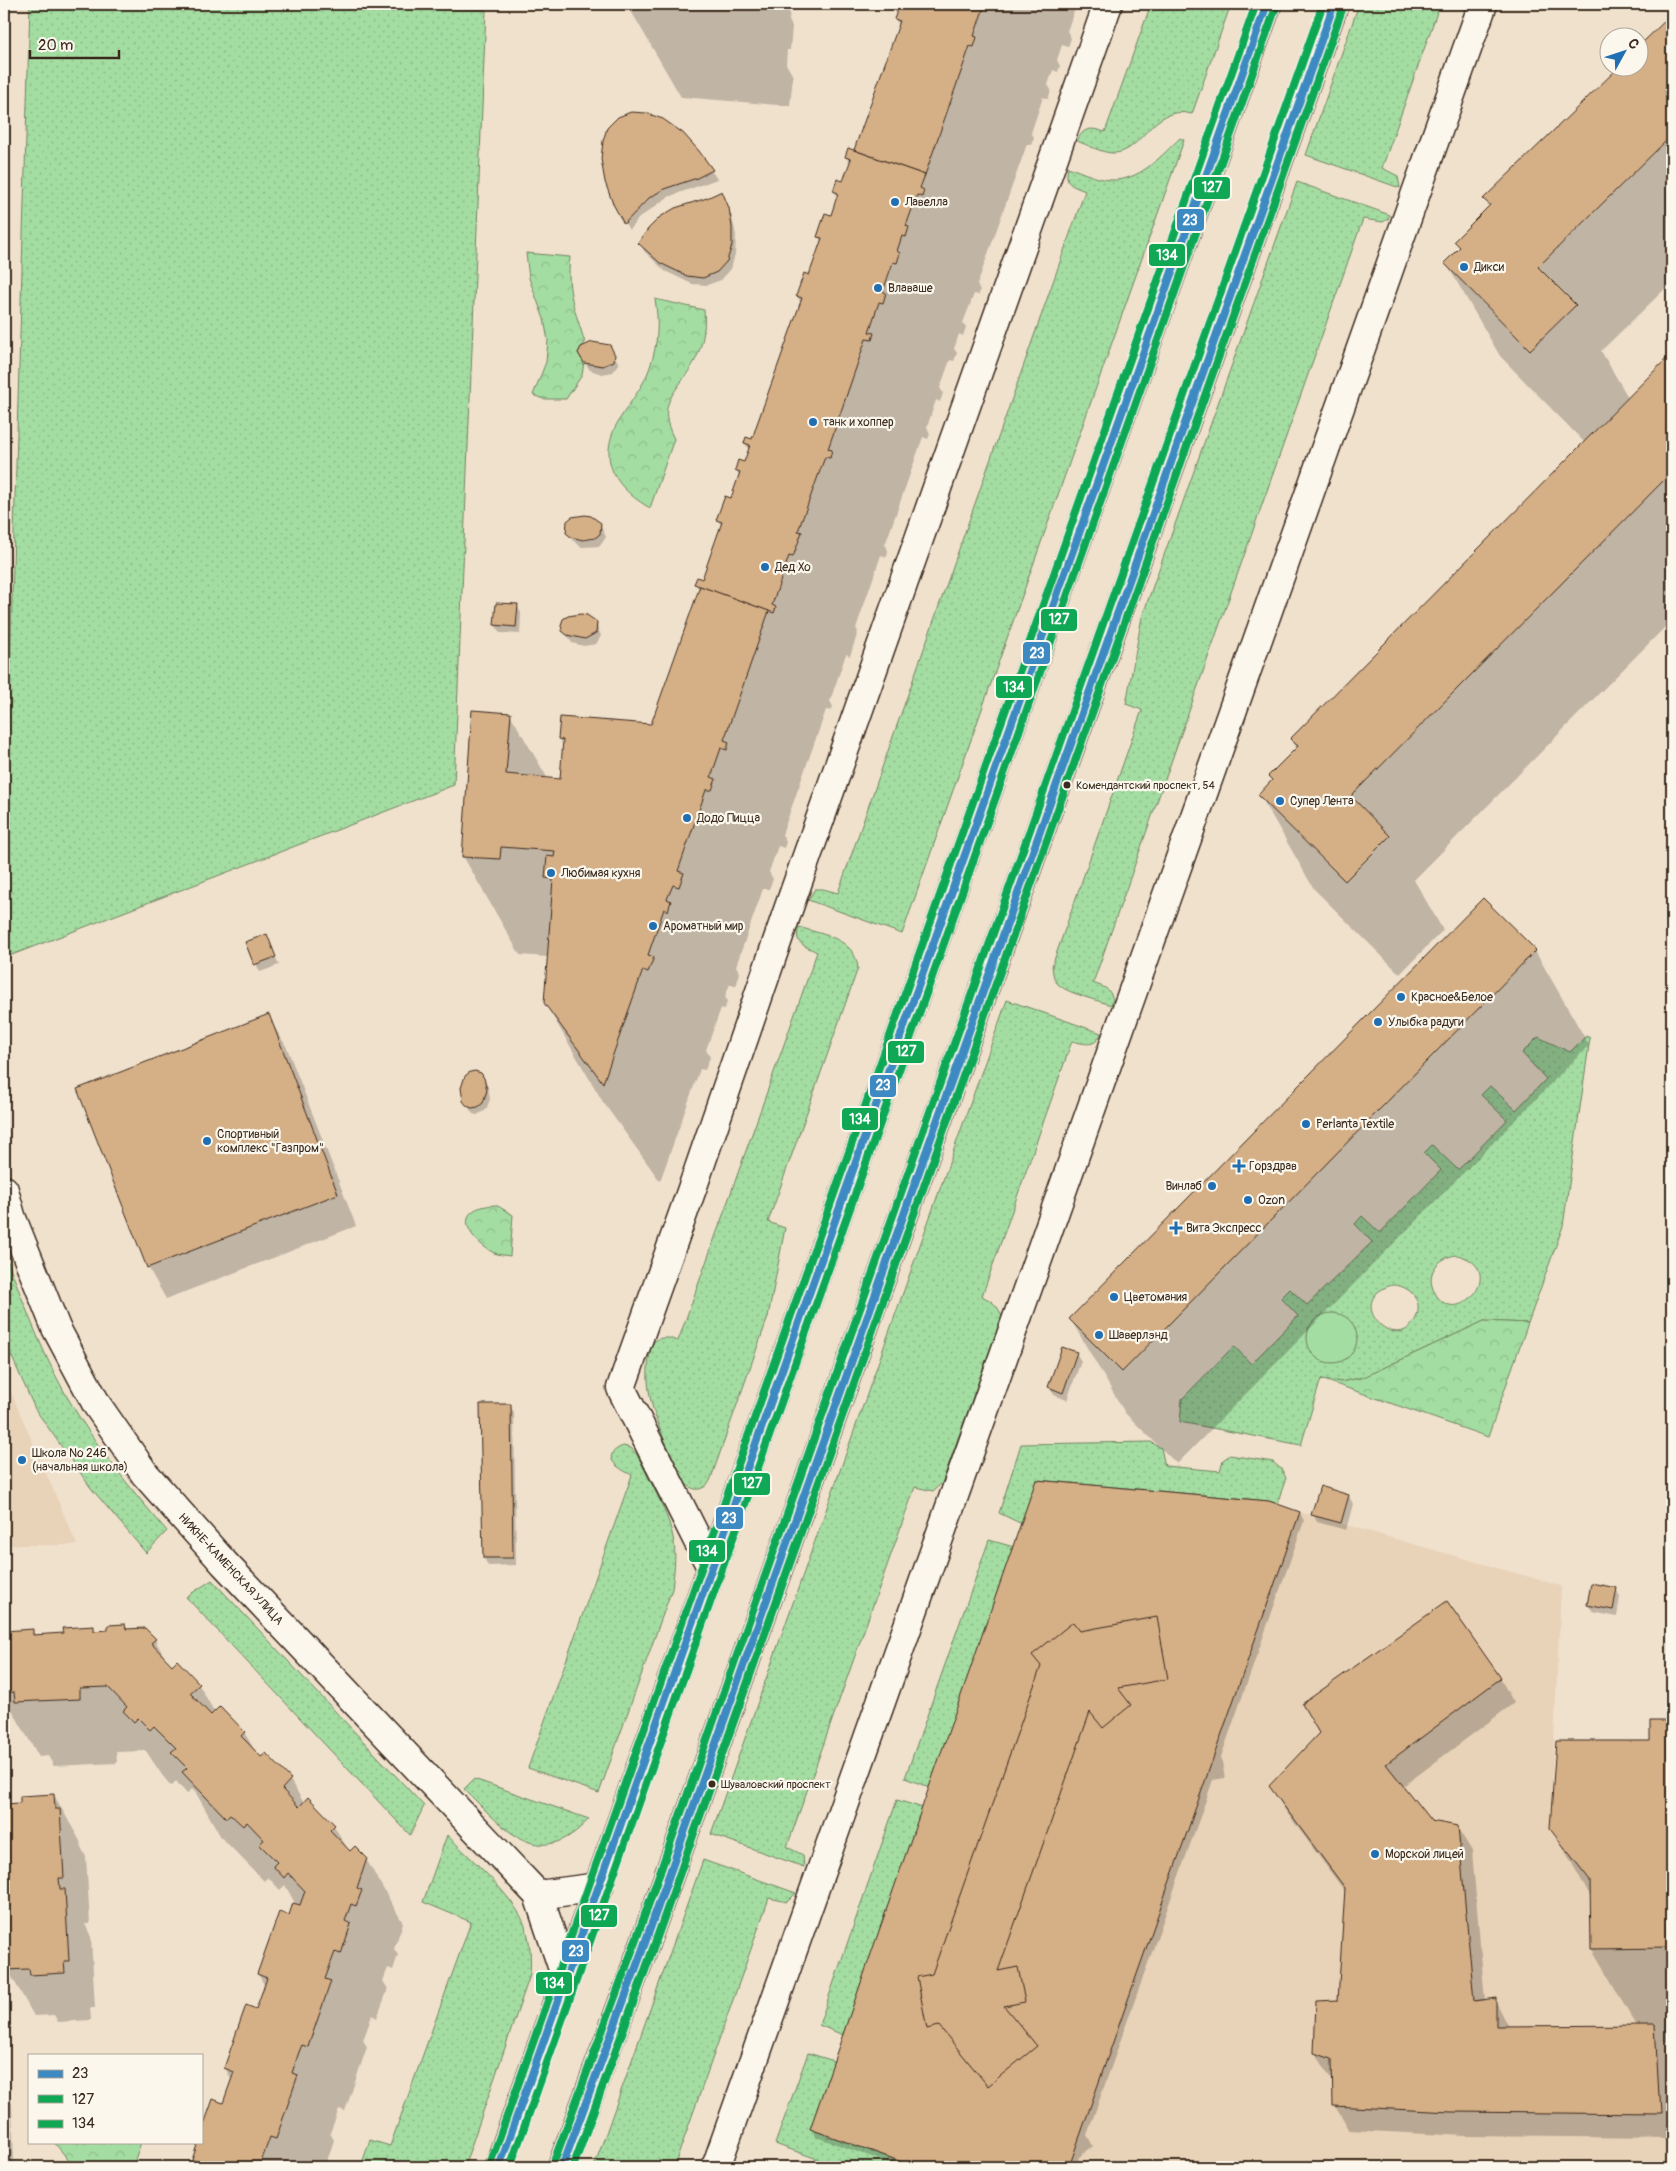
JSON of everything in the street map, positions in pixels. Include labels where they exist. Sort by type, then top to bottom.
[{"type":"street","points":[[711,1568],[621,1388],[1108,4]]},
{"type":"street","points":[[499,2167],[1267,4]]},
{"type":"street","points":[[562,2167],[641,1954],[1334,4]]},
{"type":"street","points":[[716,2167],[1482,4]]},
{"type":"street","name":"НИЖНЕ-КАМЕНСКАЯ УЛИЦА","points":[[4,1190],[11,1216],[56,1328],[96,1405],[145,1474],[230,1570],[538,1895],[566,1978]]},
{"type":"street","points":[[538,1895],[598,1887]]},
{"type":"shaded area","name":"Школа № 246 (начальная школа)","points":[[4,1376],[77,1545],[4,1545]]},
{"type":"shaded area","name":"Морской лицей","points":[[1300,1512],[1561,1586],[1550,1828],[1590,1880],[1591,1949],[1672,1948],[1672,2162],[1609,2167],[1069,2167]]},
{"type":"green space","points":[[30,4],[312,4],[486,10],[454,785],[4,958],[4,863]]},
{"type":"green space","points":[[1151,4],[1231,4],[1192,114],[1178,113],[1167,116],[1157,122],[1132,146],[1123,151],[1104,152],[1077,141],[1089,129],[1105,132]]},
{"type":"green space","points":[[1359,4],[1440,4],[1382,168],[1398,176],[1400,188],[1306,155]]},
{"type":"green space","points":[[1180,138],[1184,140],[902,934],[808,900],[815,889],[838,893],[1085,191],[1068,181],[1068,167],[1104,179],[1116,180],[1126,178],[1151,165]]},
{"type":"green space","points":[[1297,182],[1390,215],[1383,222],[1363,219],[1093,983],[1110,992],[1113,999],[1111,1005],[1076,994],[1059,985],[1054,976],[1052,966],[1142,710],[1126,704],[1142,617]]},
{"type":"green space","points":[[526,253],[570,257],[570,291],[585,343],[578,353],[584,363],[582,375],[566,399],[543,399],[533,395],[546,362],[548,341],[544,319],[529,278]]},
{"type":"green space","points":[[655,299],[704,310],[704,326],[698,355],[669,402],[667,418],[674,439],[650,508],[627,491],[619,482],[609,460],[609,447],[612,434],[644,381],[653,358],[657,333]]},
{"type":"green space","points":[[799,927],[836,939],[844,944],[856,958],[858,968],[768,1222],[785,1228],[768,1317],[710,1481],[704,1487],[695,1489],[685,1483],[657,1420],[649,1387],[650,1350],[654,1342],[660,1338],[678,1341],[817,952],[801,944],[798,937]]},
{"type":"green space","points":[[1007,1000],[1101,1033],[1096,1041],[1090,1044],[1072,1041],[982,1296],[995,1304],[1002,1317],[942,1483],[933,1491],[915,1487],[787,1847],[803,1855],[804,1867],[711,1834]]},
{"type":"green space","points":[[1586,1036],[1590,1038],[1563,1226],[1528,1323],[1484,1321],[1364,1377],[1341,1382],[1321,1379],[1301,1445],[1180,1422],[1182,1399],[1234,1346],[1251,1364],[1298,1316],[1281,1298],[1290,1289],[1307,1305],[1372,1242],[1355,1224],[1362,1216],[1380,1233],[1441,1170],[1424,1153],[1432,1145],[1458,1170],[1507,1120],[1481,1095],[1490,1086],[1516,1110],[1546,1079],[1522,1053],[1538,1037],[1570,1052]],"holes":[[[1457,1255],[1472,1262],[1479,1272],[1480,1283],[1474,1294],[1466,1302],[1455,1305],[1444,1303],[1435,1293],[1431,1279],[1432,1273],[1439,1263],[1450,1256]],[[1392,1285],[1404,1288],[1413,1295],[1418,1305],[1418,1311],[1416,1318],[1407,1329],[1397,1332],[1387,1329],[1378,1322],[1372,1313],[1372,1302],[1378,1292]],[[1309,1327],[1354,1327],[1355,1339],[1350,1351],[1338,1362],[1322,1361],[1309,1346]]]},
{"type":"green space","points":[[496,1205],[513,1215],[510,1256],[494,1253],[484,1247],[470,1232],[468,1217],[473,1211],[482,1207]]},
{"type":"green space","points":[[4,1251],[37,1335],[66,1396],[109,1460],[167,1531],[146,1553],[91,1488],[35,1409],[4,1339]]},
{"type":"green space","points":[[1332,1313],[1341,1315],[1352,1324],[1357,1338],[1355,1347],[1346,1358],[1332,1363],[1323,1361],[1312,1352],[1307,1338],[1309,1329],[1318,1318]]},
{"type":"green space","points":[[1484,1321],[1528,1323],[1488,1437],[1321,1379],[1341,1382],[1364,1377]]},
{"type":"green space","points":[[1151,1442],[1161,1448],[1165,1466],[1220,1471],[1223,1460],[1230,1455],[1273,1462],[1282,1470],[1286,1478],[1277,1504],[1269,1501],[1037,1480],[1022,1524],[999,1513],[1021,1444]]},
{"type":"green space","points":[[623,1446],[631,1448],[638,1456],[664,1509],[672,1531],[675,1554],[672,1589],[599,1793],[528,1768],[632,1475],[617,1466],[611,1458],[616,1450]]},
{"type":"green space","points":[[989,1540],[1014,1547],[931,1788],[905,1778]]},
{"type":"green space","points":[[212,1580],[424,1806],[410,1835],[186,1597]]},
{"type":"green space","points":[[474,1779],[589,1819],[571,1835],[554,1843],[538,1844],[522,1839],[493,1818],[464,1789]]},
{"type":"green space","points":[[897,1800],[923,1808],[843,2035],[819,2025]]},
{"type":"green space","points":[[447,1835],[491,1878],[520,1915],[528,1938],[530,1975],[464,2167],[361,2166],[370,2140],[390,2146],[471,1922],[423,1902]]},
{"type":"green space","points":[[703,1860],[796,1893],[787,1902],[769,1898],[674,2167],[594,2167]]},
{"type":"green space","points":[[808,2053],[834,2061],[811,2129],[916,2167],[840,2167],[775,2144]]},
{"type":"green space","points":[[56,2144],[140,2144],[133,2167],[74,2167]]},
{"type":"building","points":[[690,4],[734,4],[734,7]]},
{"type":"building","points":[[906,4],[985,4],[974,36],[977,37],[974,47],[970,46],[925,175],[854,150],[900,21],[894,19],[898,9],[903,10]]},
{"type":"building","points":[[1672,14],[1672,135],[1538,267],[1576,305],[1530,350],[1444,263],[1460,247],[1454,241],[1490,205],[1483,199],[1608,78],[1648,78],[1648,37]]},
{"type":"building","points":[[631,112],[646,113],[663,119],[683,133],[713,170],[697,178],[664,189],[649,198],[624,224],[613,204],[605,182],[601,159],[607,128],[618,117]]},
{"type":"building","points":[[848,148],[925,175],[920,188],[924,190],[922,197],[917,195],[906,226],[909,227],[906,237],[902,236],[897,251],[900,253],[897,263],[893,262],[883,291],[886,293],[883,303],[879,302],[869,332],[874,333],[872,340],[866,339],[828,449],[832,450],[830,458],[825,457],[798,531],[802,532],[793,557],[789,556],[772,605],[776,607],[774,613],[694,584],[697,577],[702,579],[722,522],[716,520],[725,496],[731,498],[740,472],[735,470],[738,460],[744,462],[750,445],[744,443],[746,437],[752,439],[802,298],[796,296],[804,273],[809,275],[822,238],[817,237],[825,213],[831,215],[838,193],[833,191],[837,179],[843,181],[851,159],[845,157]]},
{"type":"building","points":[[722,191],[729,208],[732,245],[727,261],[717,272],[703,278],[687,276],[660,263],[638,243],[660,217],[675,208]]},
{"type":"building","points":[[592,342],[610,345],[615,355],[614,361],[603,366],[584,363],[578,353],[581,347]]},
{"type":"building","points":[[1672,353],[1672,472],[1351,796],[1390,836],[1345,881],[1258,795],[1272,780],[1268,776],[1298,746],[1290,739]]},
{"type":"building","points":[[591,516],[601,523],[600,534],[595,538],[583,540],[571,537],[566,533],[567,521],[572,517]]},
{"type":"building","points":[[700,586],[769,611],[724,740],[729,742],[727,750],[721,748],[711,777],[716,779],[712,790],[706,790],[678,871],[684,873],[679,887],[673,885],[667,899],[671,901],[668,911],[664,909],[648,955],[654,957],[648,972],[643,970],[603,1083],[544,1003],[553,879],[545,878],[547,856],[554,857],[555,851],[501,847],[500,859],[462,857],[472,710],[511,713],[506,774],[560,779],[563,740],[558,739],[560,717],[651,724]]},
{"type":"building","points":[[496,603],[518,604],[516,627],[494,625]]},
{"type":"building","points":[[587,615],[597,622],[596,633],[585,639],[567,635],[562,631],[563,619],[568,616]]},
{"type":"building","points":[[1483,898],[1536,950],[1122,1372],[1069,1319]]},
{"type":"building","points":[[267,934],[276,957],[254,965],[245,942]]},
{"type":"building","name":"Спортивный комплекс \"Газпром\"","points":[[269,1014],[338,1194],[147,1268],[77,1089]]},
{"type":"building","points":[[475,1071],[481,1073],[487,1090],[483,1103],[478,1107],[472,1108],[463,1101],[461,1088],[465,1076]]},
{"type":"building","points":[[1062,1347],[1077,1352],[1063,1393],[1048,1387]]},
{"type":"building","points":[[480,1404],[511,1404],[513,1558],[483,1558]]},
{"type":"building","points":[[1036,1480],[1269,1501],[1300,1512],[1069,2167],[916,2167],[810,2129]]},
{"type":"building","points":[[1320,1486],[1349,1495],[1341,1523],[1311,1515]]},
{"type":"building","points":[[1591,1583],[1617,1588],[1613,1610],[1587,1605]]},
{"type":"building","points":[[1447,1601],[1501,1678],[1386,1764],[1431,1821],[1458,1826],[1474,2001],[1496,1998],[1496,2026],[1655,2025],[1660,2114],[1451,2112],[1333,2106],[1332,2059],[1314,2053],[1316,2001],[1338,2000],[1345,1888],[1269,1786],[1319,1733],[1302,1704]]},
{"type":"building","points":[[1157,1617],[1168,1679],[1118,1688],[1131,1705],[1103,1728],[1090,1712],[998,1971],[1018,1967],[1025,2002],[1004,2006],[1037,2046],[988,2086],[939,2026],[927,2029],[917,1977],[932,1974],[1041,1666],[1032,1655],[1073,1622],[1080,1631]]},
{"type":"building","points":[[125,1624],[126,1629],[145,1628],[156,1639],[151,1643],[172,1665],[177,1660],[200,1684],[190,1693],[211,1715],[220,1706],[245,1732],[241,1736],[261,1757],[266,1753],[291,1779],[282,1789],[299,1807],[308,1797],[335,1825],[330,1830],[350,1851],[355,1846],[367,1858],[357,1888],[362,1890],[356,1906],[351,1904],[345,1921],[351,1924],[341,1954],[335,1952],[325,1979],[331,1981],[308,2047],[302,2045],[299,2052],[292,2073],[298,2075],[276,2139],[270,2137],[260,2165],[266,2167],[200,2167],[202,2163],[192,2160],[197,2144],[202,2144],[202,2130],[213,2099],[223,2103],[234,2072],[224,2068],[246,2005],[256,2009],[267,1978],[257,1974],[279,1912],[289,1915],[293,1903],[300,1905],[305,1891],[288,1873],[284,1878],[273,1866],[277,1862],[259,1844],[264,1840],[247,1822],[243,1826],[230,1814],[226,1818],[182,1772],[187,1768],[171,1752],[176,1748],[154,1726],[150,1730],[138,1718],[134,1722],[123,1711],[127,1707],[108,1687],[80,1688],[80,1699],[15,1702],[14,1692],[4,1693],[4,1631],[33,1629],[33,1635],[63,1633],[62,1628],[94,1626],[94,1631],[108,1630],[108,1625]]},
{"type":"building","points":[[1650,1721],[1672,1721],[1672,1948],[1591,1949],[1590,1880],[1550,1829],[1556,1741],[1650,1741]]},
{"type":"building","points":[[54,1794],[55,1809],[60,1809],[64,1878],[59,1878],[60,1889],[65,1889],[69,1961],[64,1961],[65,1973],[30,1975],[29,1969],[6,1970],[4,1959],[4,1804],[20,1803],[20,1796]]},
{"type":"transit line","name":"134","points":[[490,2164],[1256,4]]},
{"type":"transit line","name":"23","points":[[499,2167],[1267,4]]},
{"type":"transit line","name":"134","points":[[553,2164],[632,1951],[1323,4]]},
{"type":"transit line","name":"23","points":[[562,2167],[641,1954],[1334,4]]},
{"type":"transit line","name":"127","points":[[510,2167],[1276,7]]},
{"type":"transit line","name":"127","points":[[573,2167],[650,1957],[1343,7]]},
{"type":"place","name":"Лавелла","points":[[895,202]]},
{"type":"place","name":"Дикси","points":[[1464,267]]},
{"type":"place","name":"Влаваше","points":[[878,288]]},
{"type":"place","name":"танк и хоппер","points":[[813,422]]},
{"type":"place","name":"Дед Хо","points":[[765,567]]},
{"type":"place","name":"Комендантский проспект, 54","points":[[1067,785]]},
{"type":"place","name":"Супер Лента","points":[[1280,801]]},
{"type":"place","name":"Додо Пицца","points":[[687,818]]},
{"type":"place","name":"Любимая кухня","points":[[551,873]]},
{"type":"place","name":"Ароматный мир","points":[[653,926]]},
{"type":"place","name":"Красное&Белое","points":[[1401,997]]},
{"type":"place","name":"Улыбка радуги","points":[[1378,1022]]},
{"type":"place","name":"Perlanta Textile","points":[[1306,1124]]},
{"type":"place","name":"Спортивный комплекс \"Газпром\"","points":[[207,1141]]},
{"type":"place","name":"Горздрав","points":[[1239,1166]]},
{"type":"place","name":"Винлаб","points":[[1212,1186]]},
{"type":"place","name":"Ozon","points":[[1248,1200]]},
{"type":"place","name":"Вита Экспресс","points":[[1176,1228]]},
{"type":"place","name":"Цветомания","points":[[1114,1297]]},
{"type":"place","name":"Шаверлэнд","points":[[1099,1335]]},
{"type":"place","name":"Школа № 246 (начальная школа)","points":[[22,1460]]},
{"type":"place","name":"Шуваловский проспект","points":[[712,1784]]},
{"type":"place","name":"Морской лицей","points":[[1375,1854]]}]
